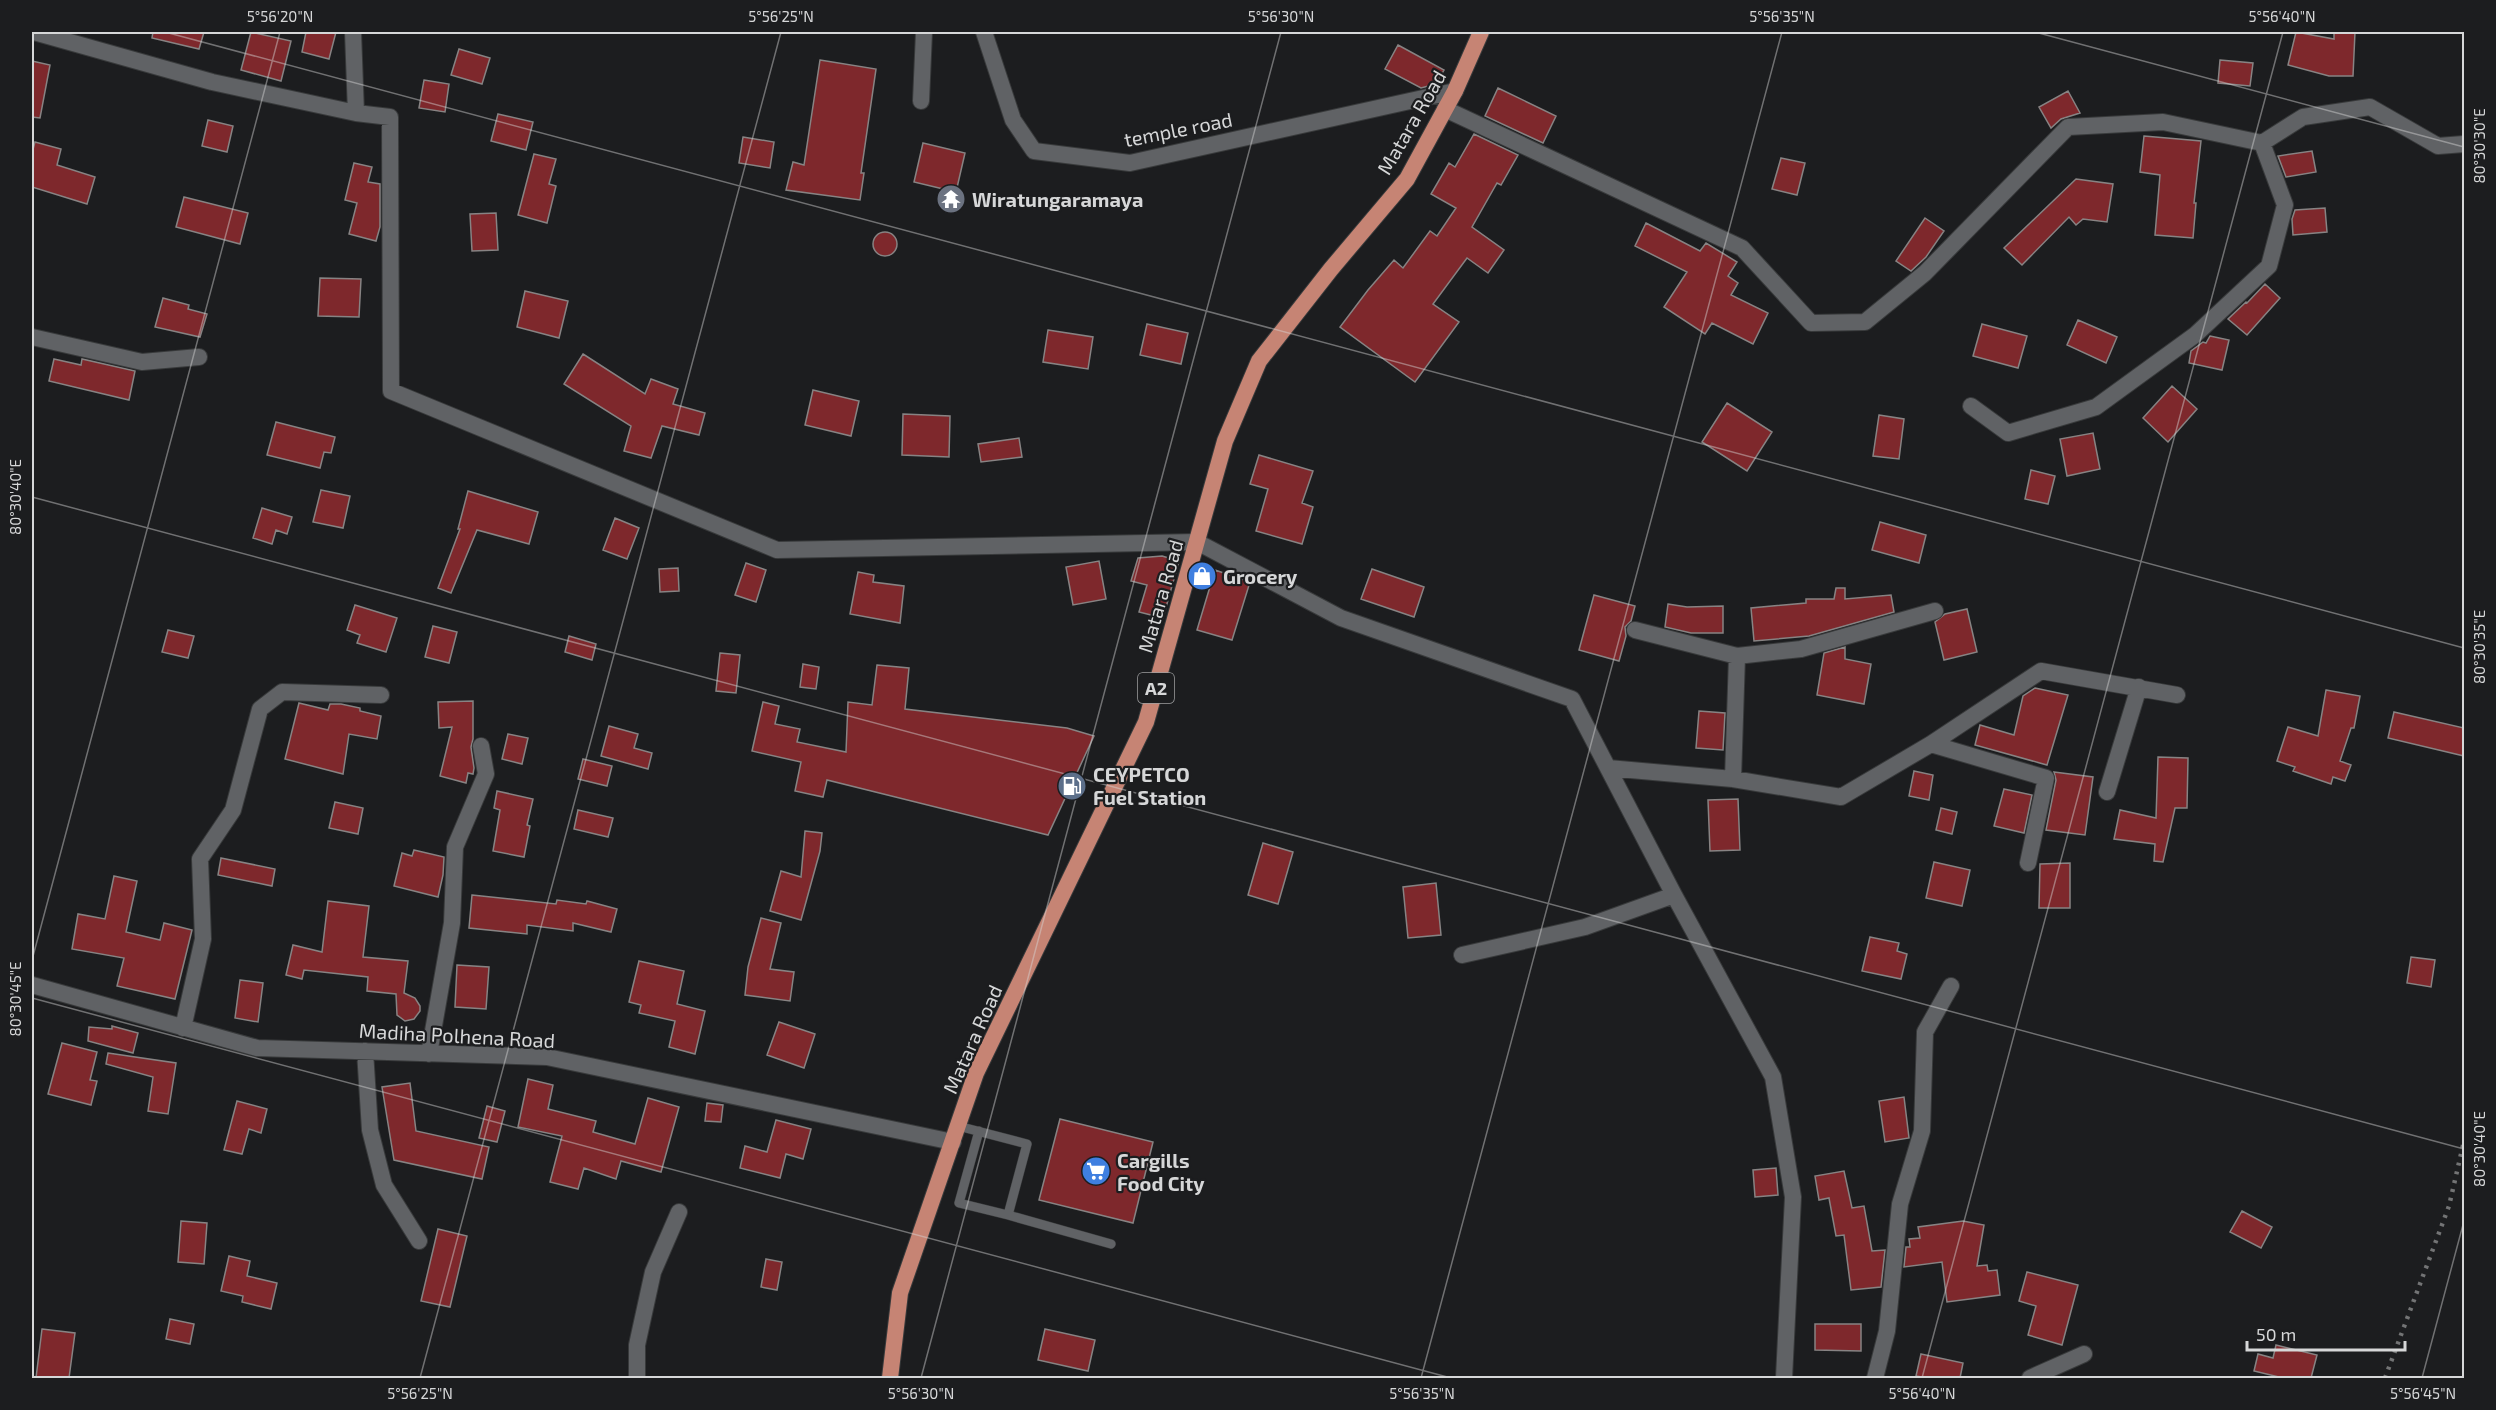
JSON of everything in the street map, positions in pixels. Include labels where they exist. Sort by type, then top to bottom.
[{"type":"highway","name":"Matara Road","points":[[890,1378],[900,1293],[976,1073],[1146,722],[1224,441],[1259,361],[1331,269],[1407,179],[1455,91],[1481,32]]},
{"type":"street","points":[[34,32],[212,82],[356,113],[390,117],[391,391],[777,550],[1197,542],[1341,618],[1572,699],[1674,896],[1773,1077],[1793,1197],[1784,1378]]},
{"type":"street","points":[[353,32],[356,113]]},
{"type":"street","points":[[921,100],[924,32]]},
{"type":"street","name":"temple road","points":[[984,32],[1013,120],[1034,151],[1055,154],[1130,163],[1455,91]]},
{"type":"street","points":[[1445,109],[1742,248],[1811,323],[1865,322],[1925,273],[2068,127],[2163,122],[2262,143],[2303,117],[2370,107],[2438,146],[2464,144]]},
{"type":"street","points":[[1971,406],[2008,433],[2096,407],[2195,335],[2269,266],[2285,205],[2262,143]]},
{"type":"street","points":[[32,337],[142,362],[199,357]]},
{"type":"street","points":[[1635,630],[1737,656],[1801,649],[1935,612]]},
{"type":"street","points":[[1733,779],[1737,656]]},
{"type":"street","points":[[1608,768],[1733,779],[1841,797],[1931,744],[2041,671],[2177,695]]},
{"type":"street","points":[[2108,792],[2139,687]]},
{"type":"street","points":[[183,1028],[203,939],[200,859],[232,810],[260,709],[282,692],[381,695]]},
{"type":"street","points":[[1931,744],[2046,778],[2028,863]]},
{"type":"street","points":[[429,1054],[452,924],[455,847],[486,774],[481,746]]},
{"type":"street","points":[[1462,955],[1585,927],[1674,896]]},
{"type":"street","name":"Madiha Polhena Road","points":[[32,985],[257,1048],[547,1057],[955,1134]]},
{"type":"street","points":[[1875,1378],[1887,1331],[1900,1204],[1922,1131],[1925,1032],[1951,987]]},
{"type":"street","points":[[365,1051],[370,1130],[384,1185],[419,1241]]},
{"type":"street","points":[[637,1378],[637,1345],[653,1272],[679,1212]]},
{"type":"street","points":[[2030,1378],[2084,1354]]},
{"type":"lane","points":[[955,1134],[979,1131],[1027,1144],[1008,1215]]},
{"type":"lane","points":[[979,1131],[959,1203],[1111,1244]]},
{"type":"building","points":[[153,32],[204,32],[199,49],[152,38]]},
{"type":"building","points":[[251,32],[291,41],[281,81],[241,70]]},
{"type":"building","points":[[306,32],[336,32],[329,59],[302,52]]},
{"type":"building","points":[[2296,32],[2334,39],[2334,32],[2355,32],[2353,76],[2329,76],[2288,65]]},
{"type":"building","points":[[1398,45],[1444,70],[1436,84],[1421,88],[1385,69]]},
{"type":"building","points":[[459,49],[490,58],[482,84],[451,75]]},
{"type":"building","points":[[820,60],[876,69],[861,173],[864,173],[860,200],[786,190],[793,162],[804,165]]},
{"type":"building","points":[[2220,60],[2253,63],[2250,86],[2218,83]]},
{"type":"building","points":[[32,61],[50,65],[40,118],[32,117]]},
{"type":"building","points":[[424,80],[449,84],[445,112],[419,108]]},
{"type":"building","points":[[1498,88],[1556,116],[1543,143],[1485,116]]},
{"type":"building","points":[[2068,91],[2080,113],[2061,119],[2051,128],[2039,107]]},
{"type":"building","points":[[498,114],[533,122],[526,150],[491,141]]},
{"type":"building","points":[[208,120],[233,126],[227,152],[202,146]]},
{"type":"building","points":[[1474,134],[1518,155],[1501,185],[1497,183],[1472,227],[1504,250],[1488,273],[1467,258],[1433,304],[1459,322],[1415,382],[1340,327],[1394,260],[1403,268],[1430,231],[1437,236],[1456,208],[1431,194],[1449,163],[1455,167]]},
{"type":"building","points":[[2144,136],[2201,141],[2194,203],[2196,203],[2193,238],[2155,235],[2160,175],[2140,172]]},
{"type":"building","points":[[743,137],[774,142],[770,168],[739,163]]},
{"type":"building","points":[[35,142],[61,149],[57,165],[95,177],[87,204],[32,187],[32,153]]},
{"type":"building","points":[[923,143],[965,153],[956,192],[914,182]]},
{"type":"building","points":[[2312,151],[2316,172],[2286,177],[2278,156]]},
{"type":"building","points":[[534,154],[556,159],[549,184],[556,186],[547,223],[518,215]]},
{"type":"building","points":[[1781,158],[1805,163],[1797,195],[1772,189]]},
{"type":"building","points":[[354,163],[372,167],[368,182],[380,184],[380,227],[376,241],[349,234],[357,203],[345,200]]},
{"type":"building","points":[[2076,179],[2113,184],[2107,222],[2083,219],[2076,225],[2069,217],[2022,265],[2004,248]]},
{"type":"building","points":[[184,197],[248,213],[240,244],[176,227]]},
{"type":"building","points":[[2325,208],[2327,232],[2293,235],[2292,219],[2295,210]]},
{"type":"building","points":[[496,213],[498,250],[472,251],[470,214]]},
{"type":"building","points":[[1925,218],[1944,231],[1926,257],[1911,271],[1896,261]]},
{"type":"building","points":[[1646,223],[1700,251],[1706,243],[1737,262],[1728,276],[1738,283],[1731,295],[1768,313],[1753,344],[1712,323],[1705,334],[1664,307],[1687,272],[1635,246]]},
{"type":"building","points":[[885,232],[894,235],[897,244],[894,253],[885,256],[876,253],[873,244],[876,235]]},
{"type":"building","points":[[320,278],[361,279],[359,317],[318,316]]},
{"type":"building","points":[[2265,284],[2280,298],[2247,335],[2228,319]]},
{"type":"building","points":[[525,291],[568,301],[559,338],[517,327]]},
{"type":"building","points":[[163,298],[189,305],[188,309],[207,314],[200,337],[155,327]]},
{"type":"building","points":[[2078,320],[2117,337],[2106,363],[2067,345]]},
{"type":"building","points":[[1147,324],[1188,333],[1181,364],[1140,355]]},
{"type":"building","points":[[1982,324],[2027,336],[2018,368],[1973,356]]},
{"type":"building","points":[[1048,330],[1093,337],[1088,369],[1043,362]]},
{"type":"building","points":[[2210,336],[2229,340],[2222,370],[2189,363],[2191,351],[2203,342],[2206,343]]},
{"type":"building","points":[[583,354],[645,394],[651,379],[678,389],[673,404],[705,413],[699,435],[662,426],[651,458],[624,451],[631,426],[564,384]]},
{"type":"building","points":[[54,359],[81,365],[82,359],[135,371],[129,400],[49,381]]},
{"type":"building","points":[[2172,386],[2197,409],[2168,442],[2143,418]]},
{"type":"building","points":[[813,390],[859,401],[851,436],[805,425]]},
{"type":"building","points":[[1727,403],[1772,432],[1747,471],[1702,442]]},
{"type":"building","points":[[903,414],[950,416],[949,457],[902,455]]},
{"type":"building","points":[[1879,415],[1904,419],[1899,459],[1873,456]]},
{"type":"building","points":[[276,422],[335,437],[331,453],[324,452],[320,468],[267,455]]},
{"type":"building","points":[[2093,433],[2100,469],[2067,476],[2060,439]]},
{"type":"building","points":[[1019,438],[1022,457],[981,462],[978,444]]},
{"type":"building","points":[[1259,455],[1313,471],[1302,503],[1313,507],[1302,544],[1256,531],[1268,489],[1250,484]]},
{"type":"building","points":[[2031,470],[2055,476],[2048,504],[2025,499]]},
{"type":"building","points":[[321,490],[350,496],[343,528],[313,522]]},
{"type":"building","points":[[468,491],[538,512],[529,544],[477,530],[451,593],[438,588],[460,529],[458,529]]},
{"type":"building","points":[[262,508],[292,517],[287,534],[276,530],[272,544],[253,538]]},
{"type":"building","points":[[615,518],[639,528],[627,559],[603,550]]},
{"type":"building","points":[[1880,522],[1926,535],[1919,563],[1872,550]]},
{"type":"building","points":[[1162,556],[1179,561],[1163,618],[1139,612],[1147,585],[1131,581],[1138,558]]},
{"type":"building","points":[[1099,561],[1106,599],[1073,605],[1066,567]]},
{"type":"building","points":[[746,563],[766,570],[756,602],[735,595]]},
{"type":"building","points":[[678,568],[679,591],[660,592],[659,569]]},
{"type":"building","points":[[1372,569],[1424,587],[1414,617],[1361,599]]},
{"type":"building","points":[[1215,570],[1250,582],[1232,640],[1197,630]]},
{"type":"building","points":[[858,572],[874,575],[873,582],[904,586],[900,623],[850,614]]},
{"type":"building","points":[[1836,588],[1845,588],[1845,599],[1891,595],[1894,612],[1809,636],[1754,641],[1751,608],[1806,603],[1806,599],[1834,599]]},
{"type":"building","points":[[1594,595],[1635,606],[1631,621],[1625,627],[1626,636],[1619,661],[1579,650]]},
{"type":"building","points":[[1668,604],[1687,607],[1723,606],[1723,633],[1691,633],[1665,627]]},
{"type":"building","points":[[355,605],[397,618],[386,652],[357,643],[360,635],[347,630]]},
{"type":"building","points":[[1967,609],[1977,652],[1944,660],[1935,622],[1945,614]]},
{"type":"building","points":[[433,626],[457,632],[449,663],[425,657]]},
{"type":"building","points":[[168,630],[194,636],[188,658],[162,652]]},
{"type":"building","points":[[569,636],[596,644],[592,660],[565,652]]},
{"type":"building","points":[[1845,647],[1845,659],[1871,664],[1864,704],[1817,695],[1824,653]]},
{"type":"building","points":[[720,653],[740,655],[736,693],[716,691]]},
{"type":"building","points":[[803,664],[819,667],[816,689],[800,687]]},
{"type":"building","points":[[877,665],[909,668],[905,709],[1067,728],[1094,736],[1048,835],[827,780],[823,797],[795,791],[801,762],[752,751],[763,702],[779,706],[775,724],[800,729],[797,742],[846,752],[848,702],[872,705]]},
{"type":"building","points":[[2035,688],[2068,695],[2047,765],[1975,745],[1980,725],[2014,735],[2023,696]]},
{"type":"building","points":[[2326,690],[2360,696],[2354,728],[2351,728],[2340,761],[2351,765],[2345,781],[2333,777],[2331,784],[2293,771],[2295,767],[2277,761],[2288,727],[2318,736]]},
{"type":"building","points":[[473,701],[471,747],[474,768],[473,774],[468,773],[466,783],[440,776],[452,727],[439,728],[438,702]]},
{"type":"building","points":[[299,703],[328,710],[330,704],[341,704],[381,716],[377,739],[349,734],[343,774],[285,759]]},
{"type":"building","points":[[1699,711],[1725,713],[1723,750],[1696,748]]},
{"type":"building","points":[[2394,712],[2464,728],[2464,756],[2388,738]]},
{"type":"building","points":[[609,726],[638,734],[634,748],[652,753],[648,769],[601,756]]},
{"type":"building","points":[[508,734],[528,738],[522,764],[502,759]]},
{"type":"building","points":[[2158,757],[2188,758],[2187,808],[2175,808],[2163,862],[2154,861],[2155,844],[2114,839],[2120,810],[2156,818]]},
{"type":"building","points":[[583,759],[612,766],[607,786],[578,779]]},
{"type":"building","points":[[1914,771],[1933,775],[1929,800],[1909,796]]},
{"type":"building","points":[[2054,772],[2093,777],[2085,835],[2046,830],[2056,780]]},
{"type":"building","points":[[2004,789],[2032,795],[2024,833],[1994,826]]},
{"type":"building","points":[[497,791],[533,799],[527,825],[530,826],[524,857],[493,851],[500,810],[494,808]]},
{"type":"building","points":[[1738,799],[1740,850],[1710,851],[1708,800]]},
{"type":"building","points":[[335,802],[363,808],[358,834],[329,828]]},
{"type":"building","points":[[1941,808],[1957,812],[1952,834],[1936,830]]},
{"type":"building","points":[[578,810],[613,818],[608,837],[574,829]]},
{"type":"building","points":[[805,831],[822,833],[820,851],[801,920],[770,911],[781,871],[801,877]]},
{"type":"building","points":[[1263,843],[1293,852],[1278,904],[1248,895]]},
{"type":"building","points":[[414,850],[444,857],[438,897],[394,886],[402,853],[412,856]]},
{"type":"building","points":[[221,858],[275,869],[272,886],[218,875]]},
{"type":"building","points":[[1934,862],[1970,870],[1962,906],[1926,898]]},
{"type":"building","points":[[2070,863],[2070,908],[2039,908],[2040,864]]},
{"type":"building","points":[[114,876],[137,881],[126,932],[160,940],[164,923],[192,930],[175,999],[117,986],[124,958],[72,949],[78,914],[105,919]]},
{"type":"building","points":[[1436,883],[1441,935],[1408,938],[1403,887]]},
{"type":"building","points":[[472,895],[556,904],[557,900],[586,904],[587,901],[617,909],[611,932],[573,923],[573,931],[527,925],[527,934],[469,928]]},
{"type":"building","points":[[328,901],[369,906],[363,957],[408,961],[404,993],[415,998],[420,1006],[420,1011],[414,1019],[405,1021],[397,1015],[396,994],[367,991],[368,977],[304,970],[302,979],[286,975],[293,945],[322,952]]},
{"type":"building","points":[[761,918],[781,923],[770,969],[794,972],[790,1001],[745,995],[748,967]]},
{"type":"building","points":[[1870,937],[1899,943],[1897,951],[1907,954],[1901,979],[1862,971]]},
{"type":"building","points":[[2411,957],[2435,960],[2431,987],[2407,983]]},
{"type":"building","points":[[639,961],[684,971],[677,1004],[705,1011],[695,1054],[669,1047],[675,1021],[639,1013],[641,1005],[629,1002]]},
{"type":"building","points":[[457,965],[489,967],[486,1009],[455,1007]]},
{"type":"building","points":[[240,980],[263,983],[258,1022],[235,1018]]},
{"type":"building","points":[[779,1022],[815,1034],[804,1068],[767,1055]]},
{"type":"building","points":[[112,1026],[138,1033],[133,1053],[88,1041],[89,1027],[112,1029]]},
{"type":"building","points":[[62,1043],[97,1052],[90,1080],[97,1081],[91,1105],[48,1094]]},
{"type":"building","points":[[108,1053],[176,1063],[168,1114],[148,1111],[153,1077],[106,1064]]},
{"type":"building","points":[[528,1079],[553,1085],[548,1109],[596,1121],[593,1132],[635,1144],[648,1098],[679,1107],[661,1172],[621,1161],[616,1179],[584,1168],[578,1189],[550,1182],[562,1136],[518,1127]]},
{"type":"building","points":[[410,1083],[416,1131],[489,1147],[482,1179],[394,1160],[382,1087]]},
{"type":"building","points":[[1904,1097],[1909,1138],[1885,1142],[1879,1101]]},
{"type":"building","points":[[237,1101],[267,1109],[261,1133],[249,1129],[242,1154],[224,1150]]},
{"type":"building","points":[[707,1103],[723,1105],[721,1122],[705,1121]]},
{"type":"building","points":[[487,1106],[505,1111],[497,1142],[479,1138]]},
{"type":"building","name":"Cargills Food City","points":[[1060,1119],[1153,1142],[1133,1223],[1039,1200]]},
{"type":"building","points":[[776,1120],[811,1129],[803,1159],[786,1154],[780,1178],[740,1168],[745,1146],[767,1152]]},
{"type":"building","points":[[1776,1168],[1778,1195],[1755,1197],[1753,1170]]},
{"type":"building","points":[[1844,1171],[1852,1208],[1864,1206],[1872,1251],[1885,1250],[1881,1287],[1851,1290],[1844,1235],[1836,1236],[1829,1198],[1819,1200],[1815,1176]]},
{"type":"building","points":[[2242,1211],[2272,1227],[2261,1248],[2230,1232]]},
{"type":"building","points":[[181,1221],[207,1223],[204,1264],[178,1262]]},
{"type":"building","points":[[1963,1221],[1984,1225],[1977,1266],[1987,1265],[1988,1271],[1997,1270],[2000,1295],[1947,1302],[1942,1262],[1904,1267],[1906,1247],[1910,1247],[1909,1239],[1920,1238],[1918,1227]]},
{"type":"building","points":[[438,1229],[467,1236],[450,1307],[421,1301]]},
{"type":"building","points":[[229,1256],[250,1261],[247,1276],[277,1283],[271,1309],[242,1302],[243,1296],[221,1291]]},
{"type":"building","points":[[766,1259],[782,1262],[777,1290],[761,1287]]},
{"type":"building","points":[[2027,1272],[2078,1285],[2062,1345],[2028,1335],[2036,1306],[2019,1301]]},
{"type":"building","points":[[170,1319],[194,1324],[190,1344],[166,1339]]},
{"type":"building","points":[[1815,1324],[1861,1324],[1861,1351],[1815,1350]]},
{"type":"building","points":[[42,1329],[75,1333],[69,1378],[36,1378]]},
{"type":"building","points":[[1045,1329],[1095,1340],[1088,1371],[1038,1360]]},
{"type":"building","points":[[2276,1345],[2317,1355],[2311,1378],[2283,1378],[2254,1371],[2258,1354],[2273,1358]]},
{"type":"building","points":[[1921,1354],[1963,1363],[1960,1378],[1916,1376]]},
{"type":"railway","points":[[2385,1378],[2449,1206],[2464,1141]]},
{"type":"place","name":"Wiratungaramaya","points":[[951,199]]},
{"type":"place","name":"Grocery","points":[[1202,576]]},
{"type":"place","name":"CEYPETCO Fuel Station","points":[[1072,786]]},
{"type":"place","name":"Cargills Food City","points":[[1096,1171]]}]
